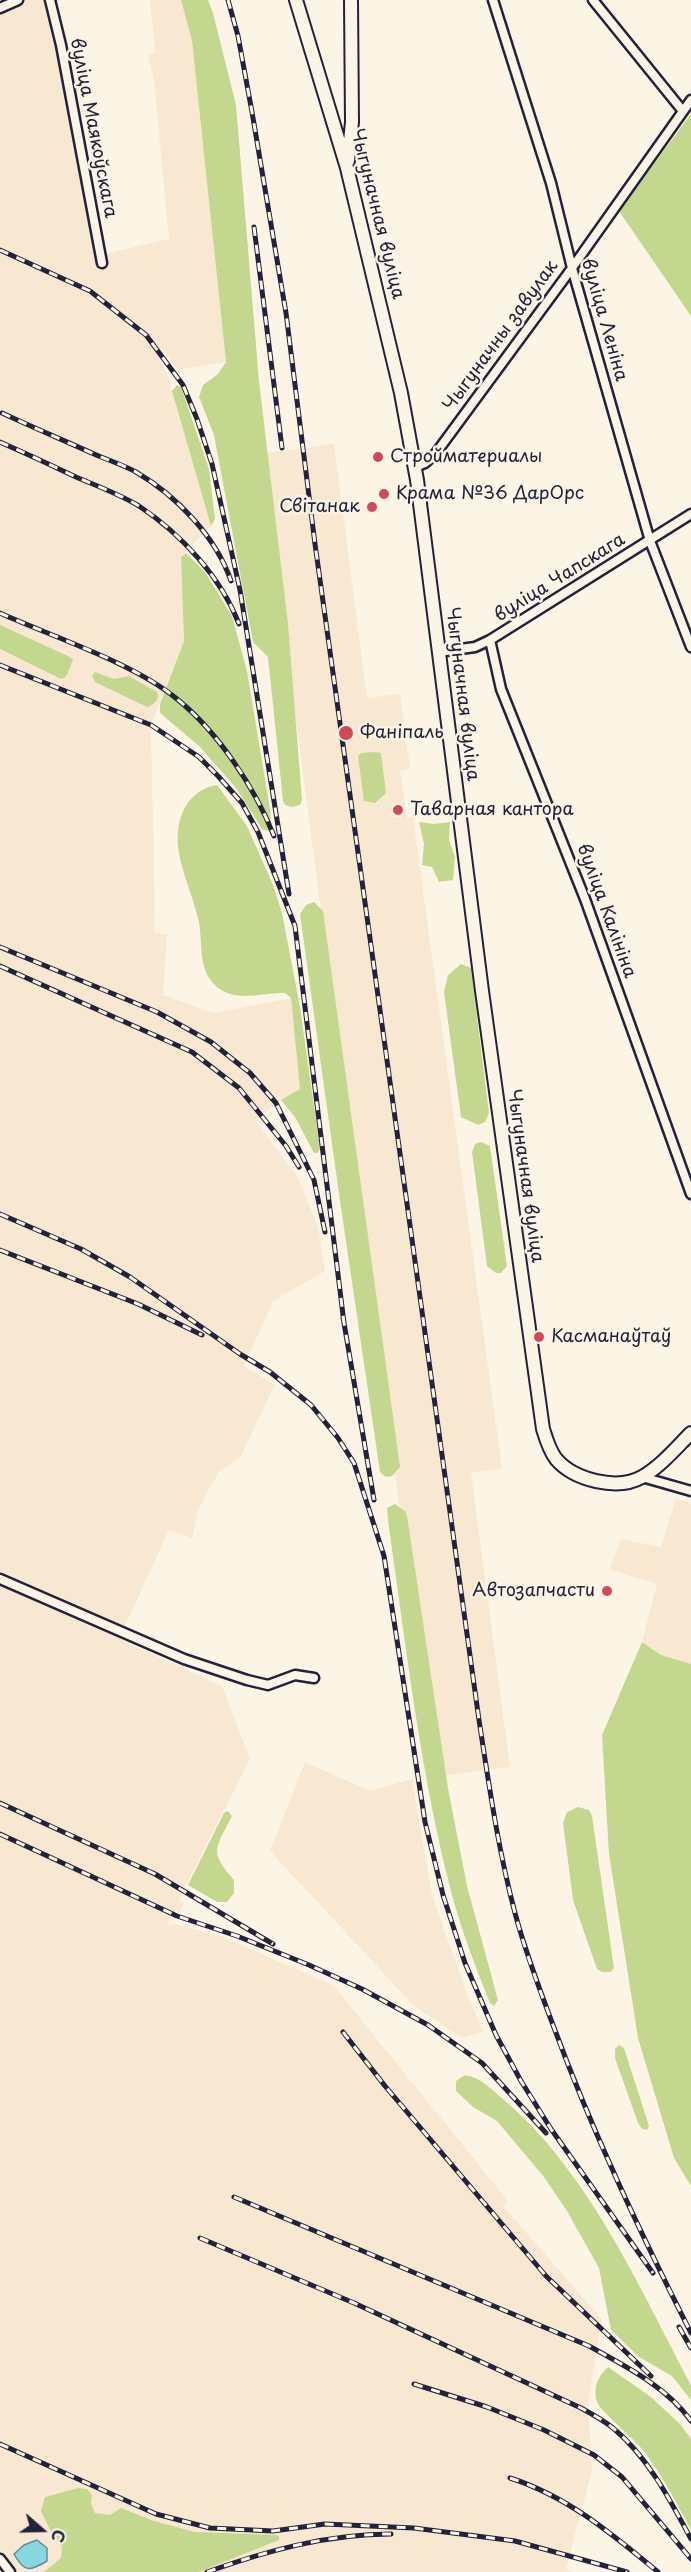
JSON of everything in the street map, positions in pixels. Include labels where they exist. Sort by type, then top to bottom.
[{"type":"street","points":[[0,8],[18,0]]},
{"type":"street","name":"вуліца Маякоўскага","points":[[50,0],[61,45],[102,263]]},
{"type":"street","name":"Чыгуначная вуліца","points":[[296,0],[347,168],[385,318],[415,467],[540,1419],[557,1460],[578,1476],[614,1483],[628,1482],[642,1477]]},
{"type":"street","points":[[347,168],[352,122],[351,0]]},
{"type":"street","name":"вуліца Леніна","points":[[493,0],[551,183],[572,268],[650,541],[691,647]]},
{"type":"street","points":[[593,0],[682,110]]},
{"type":"street","name":"Чыгуначны завулак","points":[[415,467],[425,463],[436,453],[572,268],[691,100]]},
{"type":"street","points":[[335,125],[352,122]]},
{"type":"street","name":"вуліца Чапскага","points":[[439,652],[475,647],[490,640],[691,514]]},
{"type":"street","name":"вуліца Калініна","points":[[490,640],[501,689],[585,899],[691,1194]]},
{"type":"street","points":[[642,1477],[691,1433]]},
{"type":"street","points":[[642,1477],[691,1491]]},
{"type":"street","points":[[0,1579],[184,1659],[247,1680],[268,1685],[296,1675],[314,1678]]},
{"type":"street","points":[[0,2559],[10,2572]]},
{"type":"shaded area","points":[[0,0],[46,0],[54,26],[95,256],[169,239],[154,81],[148,55],[155,53],[150,0],[181,0],[192,41],[226,362],[177,370],[163,349],[156,353],[167,374],[211,526],[181,557],[184,641],[151,725],[155,934],[167,934],[163,995],[213,1013],[291,998],[300,1089],[276,1103],[255,1121],[298,1178],[318,1227],[325,1271],[273,1301],[244,1366],[275,1385],[241,1456],[220,1471],[208,1490],[198,1511],[192,1538],[169,1530],[119,1639],[222,1686],[250,1759],[184,1889],[179,1900],[184,1903],[180,1912],[175,1910],[167,1925],[175,1924],[224,1937],[334,1986],[508,2201],[503,2206],[602,2319],[588,2402],[592,2471],[566,2569],[573,2572],[0,2572]]},
{"type":"shaded area","points":[[334,444],[367,698],[400,694],[410,768],[400,771],[407,818],[413,817],[502,1469],[471,1473],[510,1767],[435,1777],[261,454]]},
{"type":"shaded area","points":[[676,1499],[691,1503],[691,1664],[661,1655],[642,1642],[657,1584],[609,1569],[621,1539],[661,1547]]},
{"type":"shaded area","points":[[305,1762],[370,1791],[412,1779],[432,1895],[468,1997],[483,2031],[462,2038],[413,2005],[270,1851]]},
{"type":"green space","points":[[181,0],[208,0],[236,105],[259,381],[288,624],[302,800],[300,805],[292,807],[285,805],[283,801],[268,657],[253,642],[214,435],[199,397],[203,385],[218,374],[226,362],[192,41]]},
{"type":"green space","points":[[691,114],[691,316],[619,211]]},
{"type":"green space","points":[[177,385],[181,387],[209,469],[215,519],[211,526],[172,391]]},
{"type":"green space","points":[[186,553],[205,572],[232,616],[247,671],[270,809],[271,828],[268,831],[262,829],[236,788],[199,746],[160,713],[160,704],[184,641],[181,557]]},
{"type":"green space","points":[[0,625],[70,657],[73,660],[66,677],[61,679],[0,649]]},
{"type":"green space","points":[[95,672],[114,679],[129,676],[157,692],[157,699],[147,707],[95,682],[92,676]]},
{"type":"green space","points":[[361,753],[381,753],[386,793],[375,803],[364,801],[358,756]]},
{"type":"green space","points":[[217,785],[247,826],[273,885],[282,913],[300,1007],[320,1149],[317,1153],[314,1153],[295,1117],[281,1100],[300,1089],[291,998],[285,993],[241,996],[224,992],[210,980],[203,964],[200,927],[180,861],[178,832],[180,818],[190,800],[204,789]]},
{"type":"green space","points":[[419,822],[434,824],[450,822],[449,840],[455,857],[453,880],[439,882],[432,867],[422,865],[424,844]]},
{"type":"green space","points":[[314,902],[323,911],[400,1467],[392,1476],[386,1477],[380,1472],[300,914],[306,905]]},
{"type":"green space","points":[[461,964],[471,968],[489,1113],[485,1122],[478,1125],[461,1117],[444,992],[448,975]]},
{"type":"green space","points":[[481,1142],[490,1146],[507,1266],[501,1273],[496,1273],[487,1266],[472,1152],[475,1144]]},
{"type":"green space","points":[[395,1504],[405,1511],[407,1516],[448,1788],[467,1886],[498,2000],[494,2006],[490,2003],[456,1909],[431,1803],[422,1756],[388,1521],[387,1508]]},
{"type":"green space","points":[[642,1642],[661,1655],[691,1664],[691,2186],[674,2158],[638,2038],[609,1854],[602,1735]]},
{"type":"green space","points":[[578,1807],[589,1810],[592,1816],[614,1968],[611,1972],[602,1972],[597,1969],[573,1900],[563,1823],[567,1812]]},
{"type":"green space","points":[[228,1811],[232,1816],[217,1849],[220,1862],[234,1880],[234,1893],[227,1902],[217,1902],[188,1885],[224,1813]]},
{"type":"green space","points":[[619,2045],[624,2048],[649,2126],[647,2130],[642,2129],[638,2123],[615,2058],[615,2049]]},
{"type":"green space","points":[[465,2075],[486,2084],[534,2128],[587,2196],[631,2271],[691,2385],[691,2400],[672,2376],[639,2357],[611,2330],[599,2268],[567,2211],[544,2177],[497,2121],[473,2107],[456,2091],[456,2081]]},
{"type":"green space","points":[[608,2367],[651,2397],[681,2425],[691,2439],[691,2530],[663,2479],[643,2450],[598,2404],[595,2394],[597,2384]]},
{"type":"green space","points":[[78,2488],[87,2489],[92,2495],[91,2503],[95,2513],[110,2515],[121,2508],[154,2521],[195,2532],[276,2535],[279,2536],[279,2540],[199,2572],[44,2572],[61,2558],[62,2547],[52,2534],[41,2511],[45,2497]]},
{"type":"water","points":[[37,2540],[47,2548],[47,2561],[36,2567],[24,2567],[14,2554],[24,2545]]},
{"type":"railway","points":[[228,0],[238,36],[286,313],[315,544],[479,1720],[499,1841],[523,1941],[568,2065],[618,2181],[691,2333]]},
{"type":"railway","points":[[254,227],[282,448]]},
{"type":"railway","points":[[0,250],[90,291],[146,335],[183,385],[212,464],[240,590],[289,894]]},
{"type":"railway","points":[[2,413],[126,467],[166,493],[180,505],[205,534],[216,549],[231,581]]},
{"type":"railway","points":[[0,442],[124,498],[155,517],[184,543],[211,573],[239,624]]},
{"type":"railway","points":[[0,613],[116,662],[177,699],[207,728],[234,762],[257,799],[274,836]]},
{"type":"railway","points":[[0,665],[151,725],[199,757],[242,803],[258,832],[295,926],[344,1323]]},
{"type":"railway","points":[[0,947],[157,1012],[211,1042],[250,1073],[276,1103],[314,1180],[325,1232]]},
{"type":"railway","points":[[0,966],[192,1052],[239,1088],[286,1146],[299,1167]]},
{"type":"railway","points":[[0,1214],[81,1249],[130,1277],[240,1354],[270,1372],[311,1405],[338,1438],[354,1463],[384,1556],[425,1822],[443,1895],[465,1963],[496,2035],[521,2081],[551,2129],[653,2273]]},
{"type":"railway","points":[[0,1250],[138,1304],[202,1335]]},
{"type":"railway","points":[[343,1317],[374,1500]]},
{"type":"railway","points":[[0,1803],[155,1874],[273,1944]]},
{"type":"railway","points":[[0,1834],[177,1916],[237,1936],[309,1965],[362,1989],[428,2025],[482,2063],[546,2133]]},
{"type":"railway","points":[[343,2032],[385,2086],[546,2276],[651,2376]]},
{"type":"railway","points":[[234,2197],[589,2346],[658,2388],[691,2421]]},
{"type":"railway","points":[[200,2238],[354,2303],[597,2417],[626,2439],[648,2466],[691,2539]]},
{"type":"railway","points":[[679,2327],[691,2348]]},
{"type":"railway","points":[[414,2384],[487,2407],[544,2430],[594,2455],[622,2477],[691,2559]]},
{"type":"railway","points":[[0,2444],[156,2514],[210,2528],[273,2531],[325,2524],[414,2528],[515,2541],[627,2572]]},
{"type":"railway","points":[[510,2478],[551,2495],[570,2506],[606,2530],[658,2572]]},
{"type":"railway","points":[[207,2572],[252,2557],[320,2540],[391,2534]]},
{"type":"place","name":"Стройматериалы","points":[[378,457]]},
{"type":"place","name":"Крама №36 ДарОрс","points":[[384,494]]},
{"type":"place","name":"Світанак","points":[[372,507]]},
{"type":"place","name":"Фаніпаль","points":[[346,733]]},
{"type":"place","name":"Таварная кантора","points":[[398,810]]},
{"type":"place","name":"Касманаўтаў","points":[[539,1337]]},
{"type":"place","name":"Автозапчасти","points":[[607,1591]]}]
